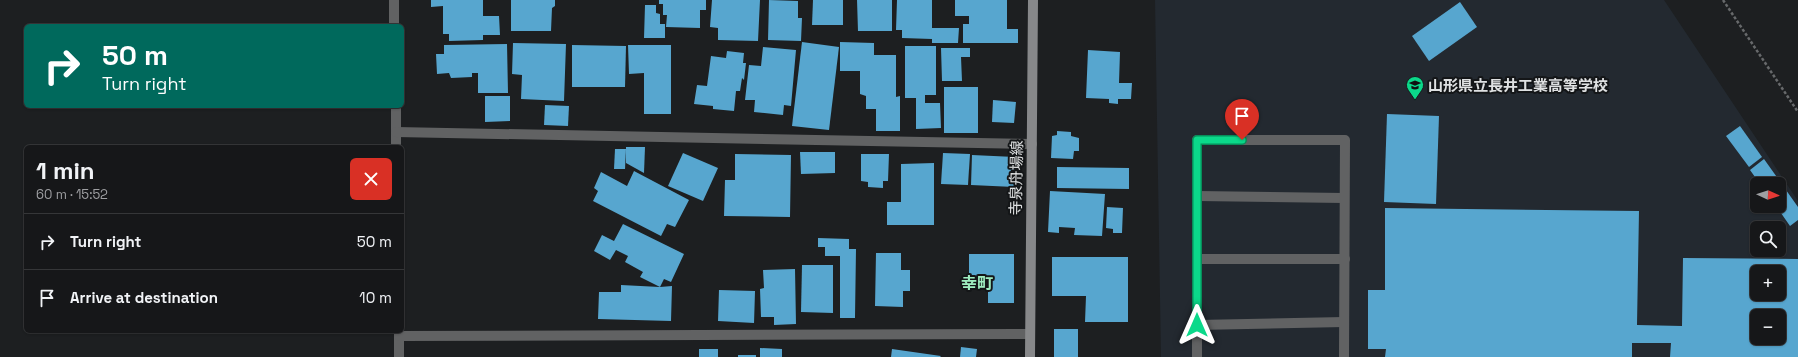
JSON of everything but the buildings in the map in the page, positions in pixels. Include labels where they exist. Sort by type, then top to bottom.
[{"type":"main road","name":"寺泉舟場線","points":[[1030,357],[1033,0]]},
{"type":"street","points":[[394,0],[394,24]]},
{"type":"street","points":[[396,108],[396,145]]},
{"type":"street","points":[[396,132],[1032,144]]},
{"type":"street","points":[[1197,357],[1197,140],[1344,140],[1344,357]]},
{"type":"street","points":[[1197,196],[1344,198]]},
{"type":"street","points":[[1197,259],[1344,259]]},
{"type":"street","points":[[1197,325],[1344,322]]},
{"type":"street","points":[[399,357],[399,333],[1030,334]]},
{"type":"path","points":[[1723,0],[1798,112]]},
{"type":"shaded area","name":"山形県立長井工業高等学校","points":[[1155,0],[1664,0],[1782,177],[1750,177],[1750,213],[1786,213],[1786,183],[1798,201],[1798,357],[1161,357]]},
{"type":"place","name":"山形県立長井工業高等学校","points":[[1415,100]]},
{"type":"district","name":"幸町","points":[[977,283]]},
{"type":"route","points":[[1197,325],[1197,140],[1242,140]]}]
